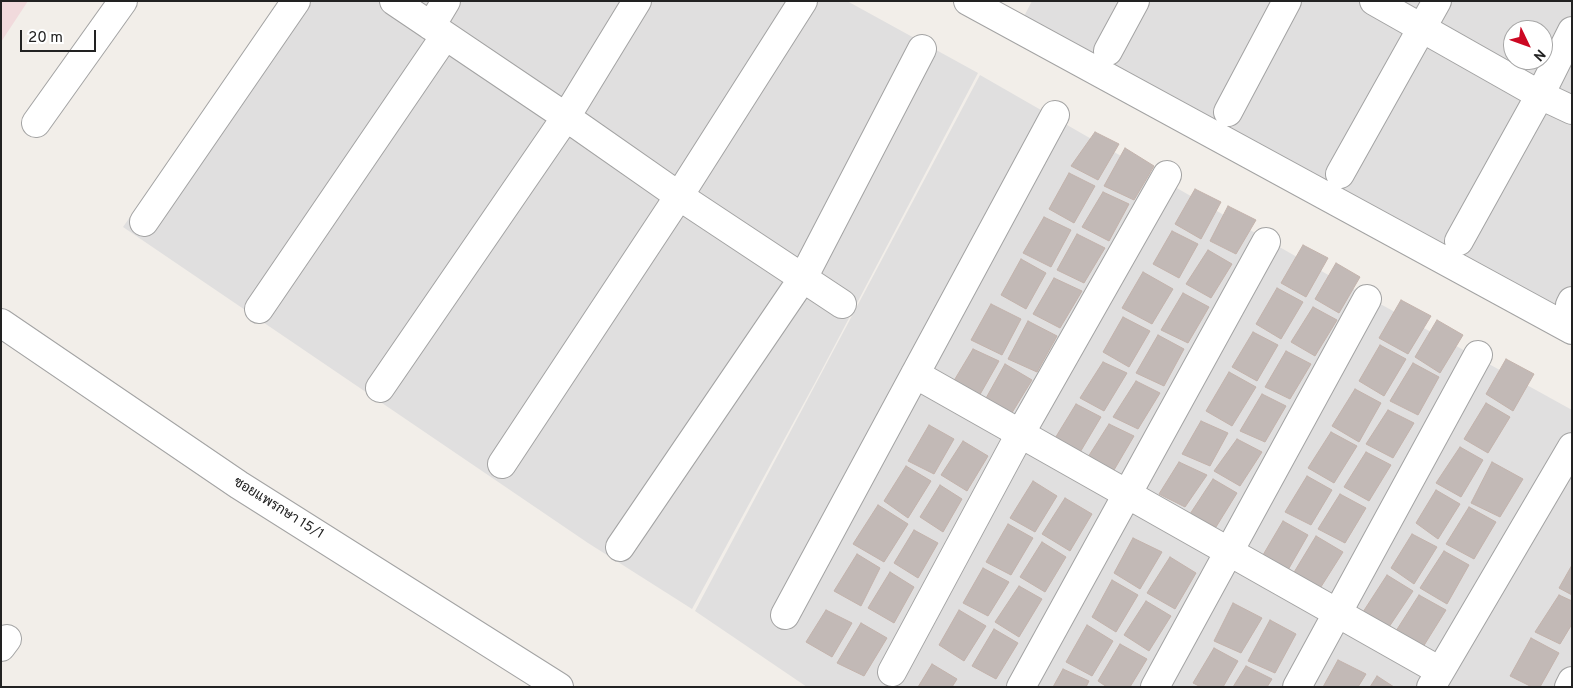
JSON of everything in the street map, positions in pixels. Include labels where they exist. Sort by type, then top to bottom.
[{"type":"street","points":[[36,123],[123,1]]},
{"type":"street","points":[[144,222],[296,1]]},
{"type":"street","points":[[394,1],[679,196],[842,304]]},
{"type":"street","points":[[259,309],[438,31],[446,1]]},
{"type":"street","points":[[380,388],[566,117],[637,1]]},
{"type":"street","points":[[502,464],[679,196],[803,1]]},
{"type":"street","points":[[968,1],[1571,312]]},
{"type":"street","points":[[1108,51],[1135,1]]},
{"type":"street","points":[[1228,112],[1287,1]]},
{"type":"street","points":[[1374,1],[1540,95],[1572,110]]},
{"type":"street","points":[[1340,174],[1437,1]]},
{"type":"street","points":[[1459,241],[1540,95],[1572,31]]},
{"type":"street","points":[[620,547],[803,278],[922,49]]},
{"type":"street","points":[[785,615],[1055,115]]},
{"type":"street","points":[[892,672],[1020,434],[1167,175]]},
{"type":"street","points":[[1021,687],[1266,242]]},
{"type":"street","points":[[1155,687],[1367,299]]},
{"type":"street","name":"ซอยแพรกษา 15/1","points":[[1,323],[239,485],[559,687]]},
{"type":"street","points":[[1297,687],[1478,355]]},
{"type":"street","points":[[915,374],[1337,614],[1436,679],[1572,447]]},
{"type":"street","points":[[1568,687],[1572,681]]},
{"type":"shaded area","points":[[1,1],[28,1],[1,42]]},
{"type":"shaded area","points":[[283,1],[847,1],[978,73],[817,379],[692,609],[588,543],[123,227]]},
{"type":"shaded area","points":[[1032,1],[1572,1],[1572,337],[1019,26]]},
{"type":"shaded area","points":[[980,75],[1337,280],[1572,410],[1572,687],[807,687],[695,611]]},
{"type":"building","points":[[1095,132],[1119,144],[1098,180],[1071,166]]},
{"type":"building","points":[[1125,148],[1154,166],[1134,200],[1104,186]]},
{"type":"building","points":[[1069,173],[1095,186],[1074,223],[1049,209]]},
{"type":"building","points":[[1195,189],[1221,202],[1201,239],[1175,224]]},
{"type":"building","points":[[1103,192],[1129,204],[1109,241],[1082,227]]},
{"type":"building","points":[[1228,206],[1256,220],[1236,254],[1210,241]]},
{"type":"building","points":[[1044,217],[1071,230],[1051,267],[1023,253]]},
{"type":"building","points":[[1172,231],[1198,244],[1179,278],[1153,264]]},
{"type":"building","points":[[1077,234],[1105,248],[1084,283],[1057,270]]},
{"type":"building","points":[[1303,245],[1328,258],[1306,297],[1281,283]]},
{"type":"building","points":[[1208,250],[1232,264],[1211,298],[1186,284]]},
{"type":"building","points":[[1021,259],[1046,273],[1026,309],[1001,295]]},
{"type":"building","points":[[1336,263],[1360,277],[1339,313],[1315,299]]},
{"type":"building","points":[[1143,272],[1173,289],[1152,324],[1122,308]]},
{"type":"building","points":[[1054,278],[1082,291],[1060,328],[1033,314]]},
{"type":"building","points":[[1277,288],[1303,302],[1281,339],[1256,324]]},
{"type":"building","points":[[1183,293],[1209,307],[1188,343],[1161,330]]},
{"type":"building","points":[[1401,300],[1431,316],[1408,354],[1379,338]]},
{"type":"building","points":[[991,304],[1021,319],[1002,355],[971,340]]},
{"type":"building","points":[[1313,307],[1337,320],[1315,356],[1291,342]]},
{"type":"building","points":[[1123,317],[1150,331],[1129,367],[1103,352]]},
{"type":"building","points":[[1437,320],[1463,335],[1440,373],[1415,357]]},
{"type":"building","points":[[1028,321],[1057,336],[1037,372],[1008,359]]},
{"type":"building","points":[[1253,332],[1278,345],[1257,381],[1232,367]]},
{"type":"building","points":[[1158,335],[1184,349],[1164,386],[1136,373]]},
{"type":"building","points":[[1380,345],[1406,359],[1384,396],[1359,381]]},
{"type":"building","points":[[973,349],[999,361],[978,398],[952,384]]},
{"type":"building","points":[[1286,351],[1311,364],[1290,399],[1265,387]]},
{"type":"building","points":[[1506,359],[1534,374],[1513,411],[1486,394]]},
{"type":"building","points":[[1103,362],[1127,373],[1104,411],[1080,398]]},
{"type":"building","points":[[1413,363],[1439,377],[1418,415],[1390,401]]},
{"type":"building","points":[[1005,364],[1032,380],[1010,416],[985,400]]},
{"type":"building","points":[[1229,372],[1256,387],[1232,426],[1206,411]]},
{"type":"building","points":[[1136,381],[1160,393],[1138,429],[1113,417]]},
{"type":"building","points":[[1355,389],[1381,403],[1359,442],[1332,426]]},
{"type":"building","points":[[1262,394],[1286,406],[1265,442],[1240,431]]},
{"type":"building","points":[[1486,403],[1510,417],[1488,453],[1464,439]]},
{"type":"building","points":[[1076,404],[1101,417],[1079,454],[1054,440]]},
{"type":"building","points":[[1388,410],[1414,423],[1393,458],[1366,444]]},
{"type":"building","points":[[1201,421],[1228,433],[1210,466],[1182,454]]},
{"type":"building","points":[[1109,424],[1134,436],[1114,470],[1088,457]]},
{"type":"building","points":[[929,425],[954,439],[934,474],[908,461]]},
{"type":"building","points":[[1331,432],[1357,446],[1334,483],[1308,468]]},
{"type":"building","points":[[1237,439],[1262,452],[1240,486],[1214,471]]},
{"type":"building","points":[[963,441],[988,456],[967,491],[941,475]]},
{"type":"building","points":[[1460,447],[1483,460],[1461,497],[1436,483]]},
{"type":"building","points":[[1366,452],[1391,465],[1369,501],[1344,487]]},
{"type":"building","points":[[1179,462],[1207,475],[1185,507],[1159,494]]},
{"type":"building","points":[[1492,462],[1523,479],[1500,517],[1471,503]]},
{"type":"building","points":[[906,466],[931,481],[908,518],[884,501]]},
{"type":"building","points":[[1307,476],[1332,490],[1311,525],[1285,512]]},
{"type":"building","points":[[1213,479],[1237,493],[1216,527],[1190,514]]},
{"type":"building","points":[[1033,481],[1057,496],[1035,532],[1010,518]]},
{"type":"building","points":[[940,485],[962,499],[943,532],[920,517]]},
{"type":"building","points":[[1436,490],[1460,504],[1438,539],[1416,523]]},
{"type":"building","points":[[1340,494],[1366,508],[1345,543],[1318,529]]},
{"type":"building","points":[[1065,498],[1092,514],[1070,551],[1042,534]]},
{"type":"building","points":[[878,505],[908,524],[884,562],[853,544]]},
{"type":"building","points":[[1469,507],[1496,522],[1474,559],[1446,544]]},
{"type":"building","points":[[1283,521],[1308,535],[1288,570],[1263,555]]},
{"type":"building","points":[[1008,524],[1033,538],[1011,575],[986,562]]},
{"type":"building","points":[[914,530],[938,543],[918,578],[894,563]]},
{"type":"building","points":[[1412,534],[1437,547],[1414,584],[1391,568]]},
{"type":"building","points":[[1316,536],[1343,552],[1319,590],[1293,574]]},
{"type":"building","points":[[1133,538],[1162,552],[1140,589],[1114,573]]},
{"type":"building","points":[[1042,542],[1066,557],[1045,592],[1020,577]]},
{"type":"building","points":[[1444,551],[1469,565],[1447,604],[1420,588]]},
{"type":"building","points":[[857,554],[880,568],[861,606],[834,591]]},
{"type":"building","points":[[1170,557],[1196,573],[1175,609],[1147,593]]},
{"type":"building","points":[[1572,565],[1572,595],[1559,588]]},
{"type":"building","points":[[983,568],[1009,582],[988,616],[963,603]]},
{"type":"building","points":[[890,572],[914,587],[894,623],[868,608]]},
{"type":"building","points":[[1387,575],[1413,591],[1389,627],[1363,612]]},
{"type":"building","points":[[1112,580],[1138,595],[1116,632],[1092,617]]},
{"type":"building","points":[[1019,586],[1042,599],[1019,637],[995,622]]},
{"type":"building","points":[[1419,595],[1446,610],[1423,647],[1396,631]]},
{"type":"building","points":[[1559,595],[1572,601],[1572,624],[1560,644],[1535,632]]},
{"type":"building","points":[[1146,601],[1171,616],[1149,651],[1124,635]]},
{"type":"building","points":[[1233,603],[1262,618],[1241,653],[1214,641]]},
{"type":"building","points":[[826,610],[852,623],[832,657],[806,642]]},
{"type":"building","points":[[959,610],[986,626],[964,661],[939,645]]},
{"type":"building","points":[[1270,620],[1296,634],[1275,673],[1248,661]]},
{"type":"building","points":[[861,623],[887,638],[864,676],[837,663]]},
{"type":"building","points":[[1087,625],[1113,641],[1092,676],[1066,662]]},
{"type":"building","points":[[994,629],[1018,643],[996,679],[972,666]]},
{"type":"building","points":[[1531,638],[1559,653],[1540,687],[1532,687],[1510,676]]},
{"type":"building","points":[[1120,644],[1147,659],[1130,687],[1107,687],[1098,681]]},
{"type":"building","points":[[1214,648],[1238,661],[1223,687],[1201,687],[1193,683]]},
{"type":"building","points":[[1338,660],[1366,674],[1358,687],[1323,687]]},
{"type":"building","points":[[932,664],[957,679],[952,687],[918,687]]},
{"type":"building","points":[[1246,666],[1272,679],[1267,687],[1233,687]]},
{"type":"building","points":[[1063,669],[1089,681],[1086,687],[1053,687]]},
{"type":"building","points":[[1377,676],[1394,687],[1370,687]]}]
